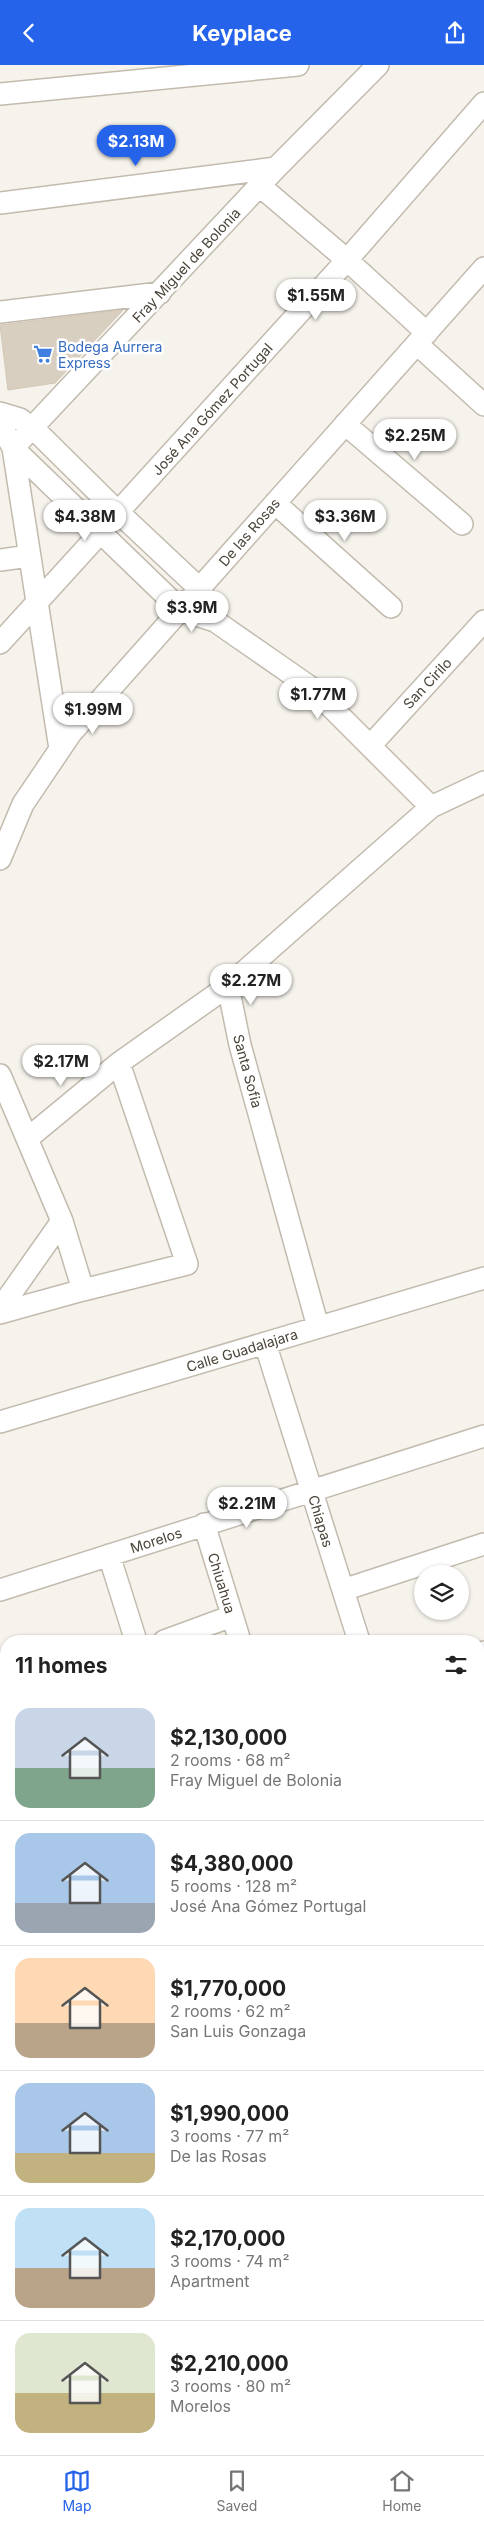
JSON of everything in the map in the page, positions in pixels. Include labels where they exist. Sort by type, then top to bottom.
[{"type":"street","points":[[0,94],[298,65]]},
{"type":"street","name":"Fray Miguel de Bolonia","points":[[7,449],[32,428],[276,167],[378,65]]},
{"type":"street","name":"José Ana Gómez Portugal","points":[[118,513],[347,260],[484,103]]},
{"type":"street","points":[[0,203],[276,167]]},
{"type":"street","points":[[260,186],[347,260],[484,405]]},
{"type":"street","name":"De las Rosas","points":[[0,859],[23,804],[70,733],[484,268]]},
{"type":"street","points":[[0,311],[160,293]]},
{"type":"street","points":[[0,413],[20,419],[32,428],[118,513],[200,589],[215,621]]},
{"type":"street","points":[[0,423],[29,556],[60,749]]},
{"type":"street","points":[[345,424],[462,524]]},
{"type":"street","points":[[7,449],[101,533],[181,609],[215,621],[313,689],[431,807]]},
{"type":"street","points":[[275,503],[392,607]]},
{"type":"street","points":[[0,643],[101,533]]},
{"type":"street","points":[[0,560],[29,556]]},
{"type":"street","name":"San Cirilo","points":[[370,745],[484,621]]},
{"type":"street","points":[[27,1139],[119,1063],[228,986],[431,807],[484,783]]},
{"type":"street","name":"Santa Sofia","points":[[228,986],[240,1045],[318,1327]]},
{"type":"street","points":[[0,1311],[187,1264],[119,1063]]},
{"type":"street","points":[[0,1075],[62,1221],[83,1290]]},
{"type":"street","points":[[0,1311],[62,1221]]},
{"type":"street","name":"Calle Guadalajara","points":[[0,1422],[484,1278]]},
{"type":"street","name":"Chiapas","points":[[266,1343],[357,1635]]},
{"type":"street","name":"Morelos","points":[[0,1590],[312,1489],[484,1436]]},
{"type":"street","name":"Chiuahua","points":[[204,1524],[238,1635]]},
{"type":"street","points":[[343,1590],[484,1544]]},
{"type":"street","points":[[109,1555],[134,1635]]},
{"type":"street","points":[[180,1635],[232,1616]]},
{"type":"building","name":"Bodega Aurrera Express","points":[[123,310],[55,383],[8,390],[0,325]]},
{"type":"place","name":"Bodega Aurrera Express","points":[[43,354]]}]
